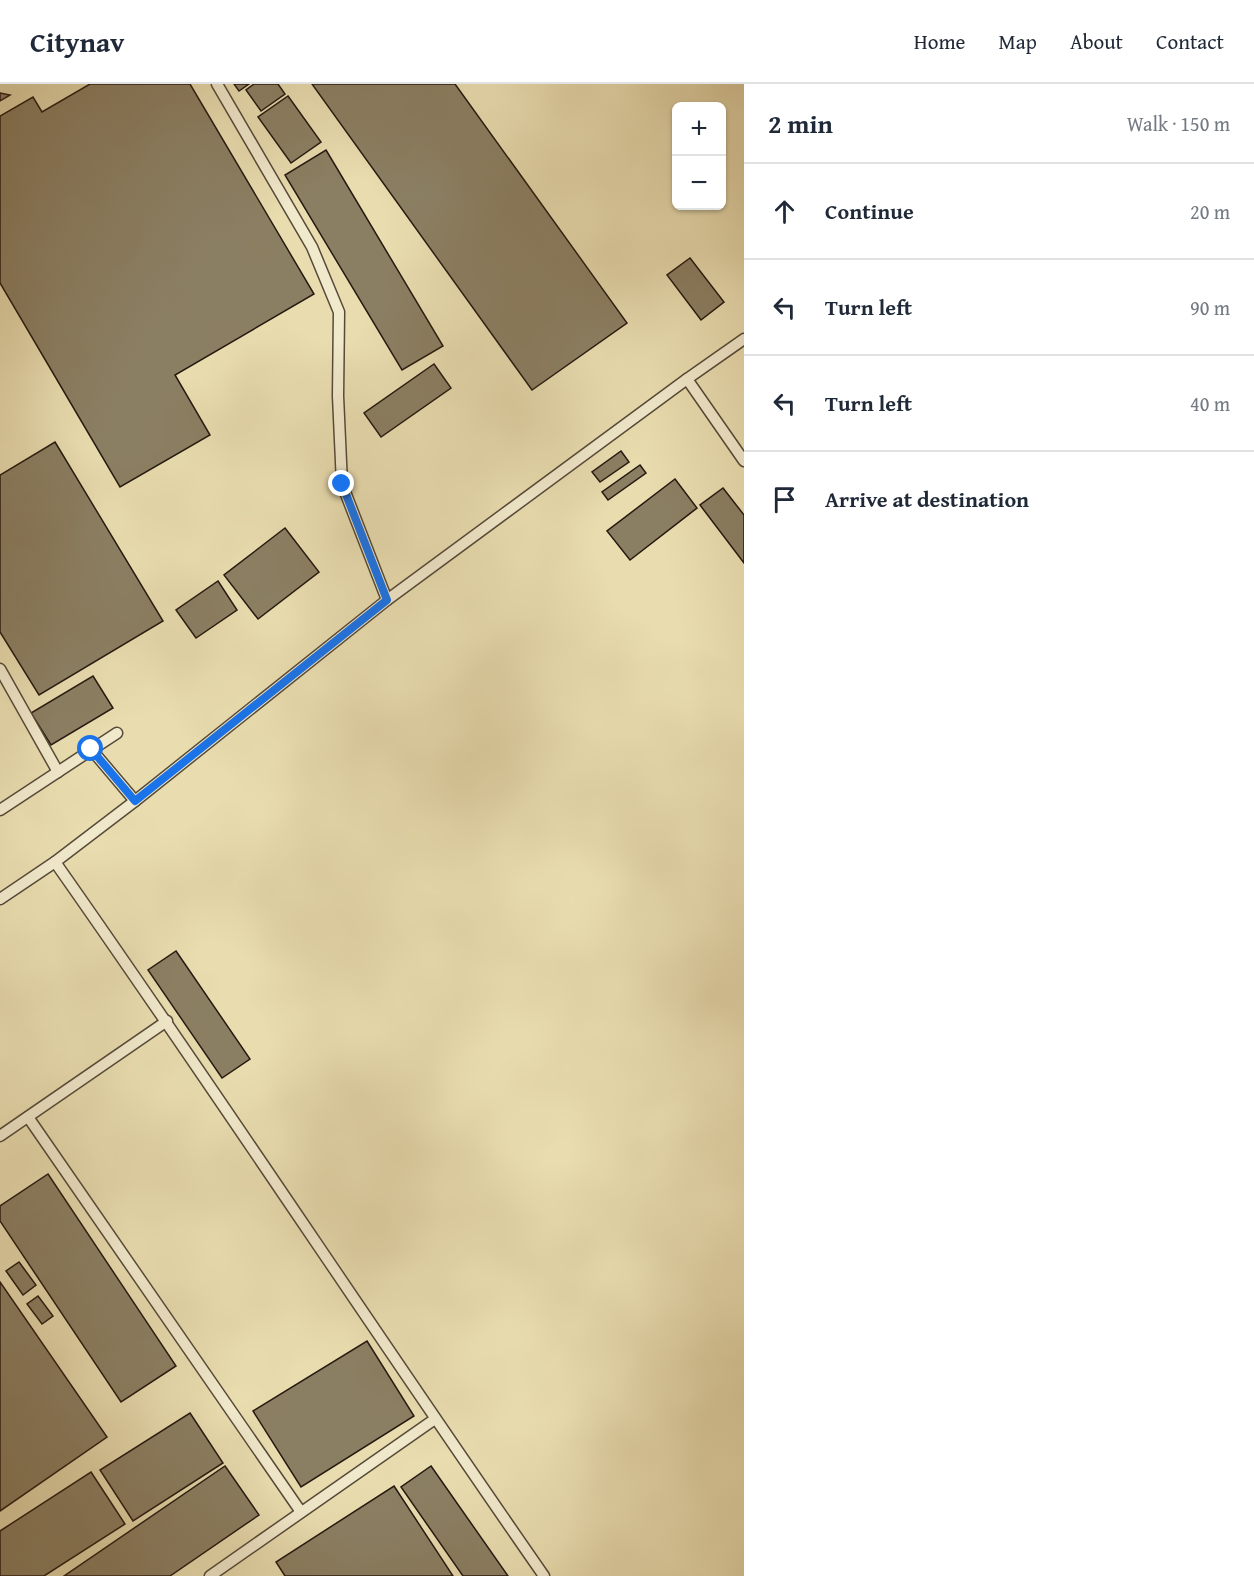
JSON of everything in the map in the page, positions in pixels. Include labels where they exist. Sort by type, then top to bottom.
[{"type":"lane","points":[[217,84],[312,247],[339,312],[338,396],[342,484],[387,600]]},
{"type":"lane","points":[[0,899],[55,862],[135,801],[387,600],[744,339]]},
{"type":"lane","points":[[687,379],[744,461]]},
{"type":"lane","points":[[0,669],[58,772]]},
{"type":"lane","points":[[0,810],[117,733]]},
{"type":"lane","points":[[91,749],[135,801]]},
{"type":"lane","points":[[55,862],[167,1021],[435,1419],[544,1576]]},
{"type":"lane","points":[[0,1136],[167,1021]]},
{"type":"lane","points":[[28,1117],[301,1512]]},
{"type":"lane","points":[[210,1576],[435,1419]]},
{"type":"building","points":[[90,84],[190,84],[314,294],[175,375],[210,435],[120,487],[0,283],[0,116],[33,97],[42,112]]},
{"type":"building","points":[[234,84],[249,84],[239,91]]},
{"type":"building","points":[[254,84],[278,84],[285,94],[261,111],[246,90]]},
{"type":"building","points":[[312,84],[455,84],[627,323],[532,390]]},
{"type":"building","points":[[0,93],[10,95],[0,101]]},
{"type":"building","points":[[288,96],[321,142],[291,163],[258,117]]},
{"type":"building","points":[[326,150],[443,346],[402,370],[285,175]]},
{"type":"building","points":[[690,258],[724,302],[701,320],[667,275]]},
{"type":"building","points":[[434,364],[451,388],[381,437],[364,413]]},
{"type":"building","points":[[55,442],[163,621],[39,695],[0,632],[0,475]]},
{"type":"building","points":[[621,451],[629,462],[600,482],[592,472]]},
{"type":"building","points":[[640,465],[646,473],[608,500],[602,492]]},
{"type":"building","points":[[675,479],[697,508],[630,560],[607,531]]},
{"type":"building","points":[[723,488],[744,515],[744,563],[700,505]]},
{"type":"building","points":[[285,528],[319,572],[258,619],[224,575]]},
{"type":"building","points":[[218,581],[237,610],[196,638],[176,610]]},
{"type":"building","points":[[93,676],[113,708],[51,745],[31,713]]},
{"type":"building","points":[[176,951],[250,1059],[222,1078],[148,970]]},
{"type":"building","points":[[48,1174],[176,1366],[121,1402],[0,1221],[0,1206]]},
{"type":"building","points":[[19,1262],[36,1285],[23,1295],[6,1271]]},
{"type":"building","points":[[0,1282],[107,1437],[0,1511]]},
{"type":"building","points":[[38,1296],[53,1316],[42,1324],[27,1304]]},
{"type":"building","points":[[367,1341],[414,1416],[301,1487],[253,1411]]},
{"type":"building","points":[[190,1413],[223,1463],[133,1521],[100,1470]]},
{"type":"building","points":[[225,1466],[259,1515],[170,1576],[64,1576]]},
{"type":"building","points":[[431,1466],[508,1576],[463,1576],[401,1487]]},
{"type":"building","points":[[91,1472],[125,1524],[44,1576],[0,1576],[0,1531]]},
{"type":"building","points":[[394,1486],[453,1576],[285,1576],[276,1562]]},
{"type":"route","points":[[91,749],[135,801],[387,600],[342,484]]}]
